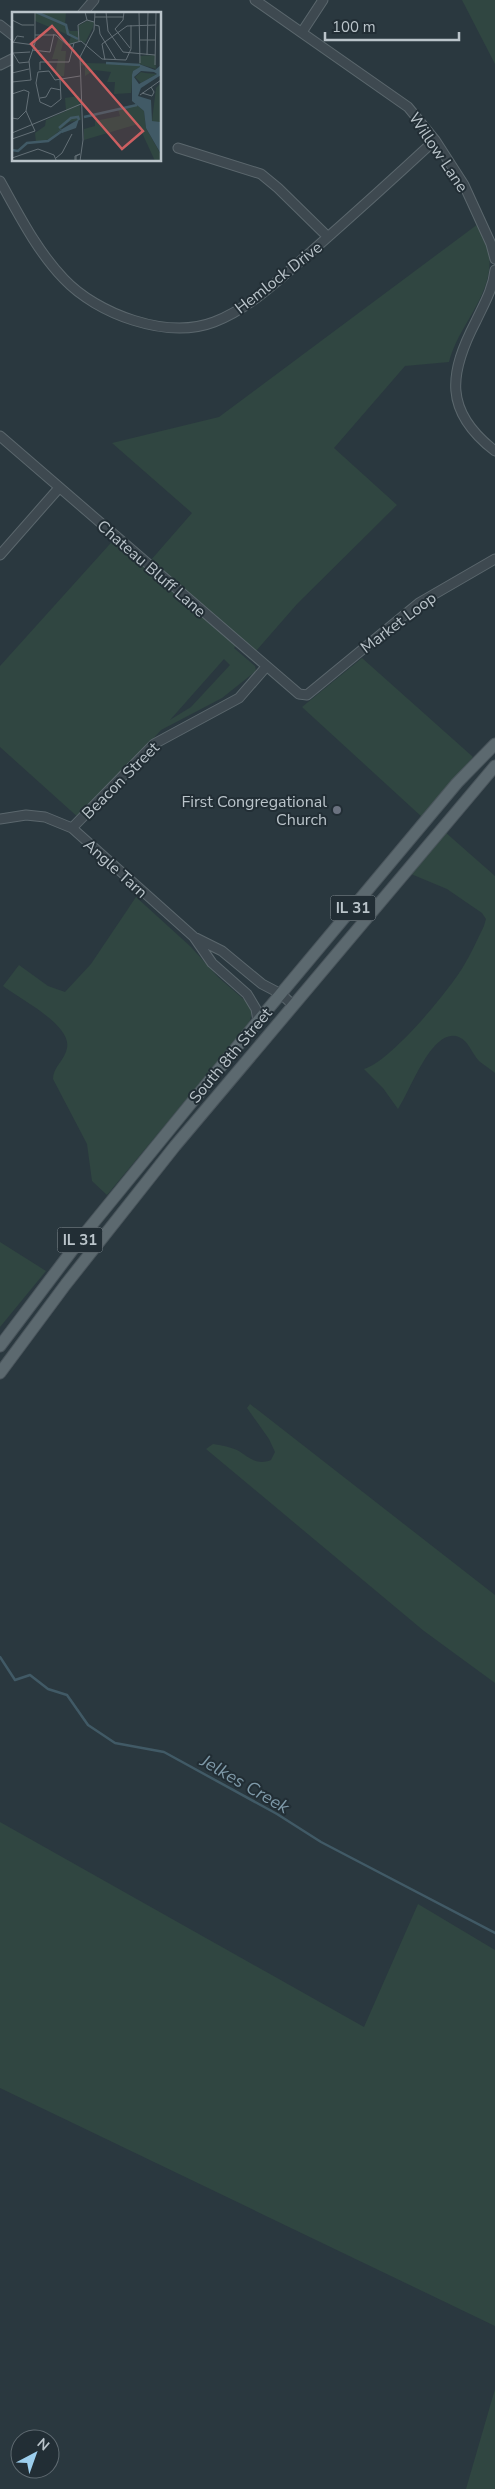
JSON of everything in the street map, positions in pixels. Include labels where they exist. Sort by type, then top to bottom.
[{"type":"main road","name":"South 8th Street","points":[[0,1346],[86,1232],[258,1021],[457,783],[495,744]]},
{"type":"main road","name":"South 8th Street","points":[[0,1373],[151,1176],[495,766]]},
{"type":"street","points":[[84,12],[94,0]]},
{"type":"street","name":"Willow Lane","points":[[255,0],[400,100],[435,140],[464,186],[479,215],[491,244],[495,260]]},
{"type":"street","points":[[302,32],[323,0]]},
{"type":"street","points":[[0,25],[12,34]]},
{"type":"street","points":[[0,65],[12,59]]},
{"type":"street","name":"Hemlock Drive","points":[[0,182],[34,241],[66,281],[88,299],[117,315],[133,321],[151,324],[196,326],[212,323],[231,314],[277,282],[435,140]]},
{"type":"street","points":[[178,148],[260,174],[278,188],[328,237]]},
{"type":"street","points":[[495,270],[491,288],[461,351],[454,383],[463,415],[478,436],[495,451]]},
{"type":"street","name":"Chateau Bluff Lane","points":[[0,436],[299,694],[307,695]]},
{"type":"street","points":[[0,555],[60,488]]},
{"type":"street","name":"Market Loop","points":[[307,695],[419,603],[495,559]]},
{"type":"street","name":"Beacon Street","points":[[72,828],[154,744],[239,698],[266,666]]},
{"type":"street","name":"Angle Tarn","points":[[0,819],[26,815],[45,817],[72,828],[194,937],[212,963],[247,994],[256,1009],[258,1021]]},
{"type":"street","name":"Angle Tarn","points":[[194,937],[222,952],[262,984],[281,994],[293,1005]]},
{"type":"green space","points":[[462,0],[495,0],[495,64]]},
{"type":"green space","points":[[478,224],[489,253],[487,282],[475,309],[460,335],[449,362],[405,366],[334,448],[397,505],[297,604],[256,651],[151,560],[192,513],[112,443],[219,417]]},
{"type":"green space","points":[[118,535],[238,643],[234,648],[255,666],[256,671],[222,698],[161,730],[80,819],[0,747],[0,666]],"holes":[[[224,659],[230,665],[191,707],[170,720]]]},
{"type":"green space","points":[[362,658],[473,757],[422,817],[302,707]]},
{"type":"green space","points":[[445,832],[495,876],[495,1073],[479,1061],[462,1039],[449,1036],[440,1041],[431,1050],[398,1109],[383,1088],[364,1069],[375,1064],[388,1054],[418,1025],[432,1008],[463,967],[486,919],[482,913],[447,889],[411,874]]},
{"type":"green space","points":[[136,897],[191,947],[218,977],[248,1003],[252,1012],[249,1024],[107,1195],[92,1181],[87,1144],[53,1079],[67,1048],[62,1030],[43,1013],[3,986],[19,965],[48,986],[65,992],[91,964]]},
{"type":"green space","points":[[0,1242],[46,1271],[0,1327]]},
{"type":"green space","points":[[250,1404],[495,1595],[495,1683],[424,1631],[206,1449],[213,1444],[219,1445],[237,1450],[257,1461],[266,1462],[271,1460],[275,1452],[269,1439],[247,1408]]},
{"type":"green space","points":[[0,1822],[364,2027],[418,1904],[495,1950],[495,2326],[0,2088]]},
{"type":"green space","points":[[495,2389],[495,2489],[466,2489]]},
{"type":"waterway","name":"Jelkes Creek","points":[[0,1657],[15,1680],[30,1675],[48,1689],[67,1695],[88,1725],[115,1743],[164,1752],[277,1814],[321,1842],[495,1933]]},
{"type":"place","name":"First Congregational Church","points":[[337,810]]}]
